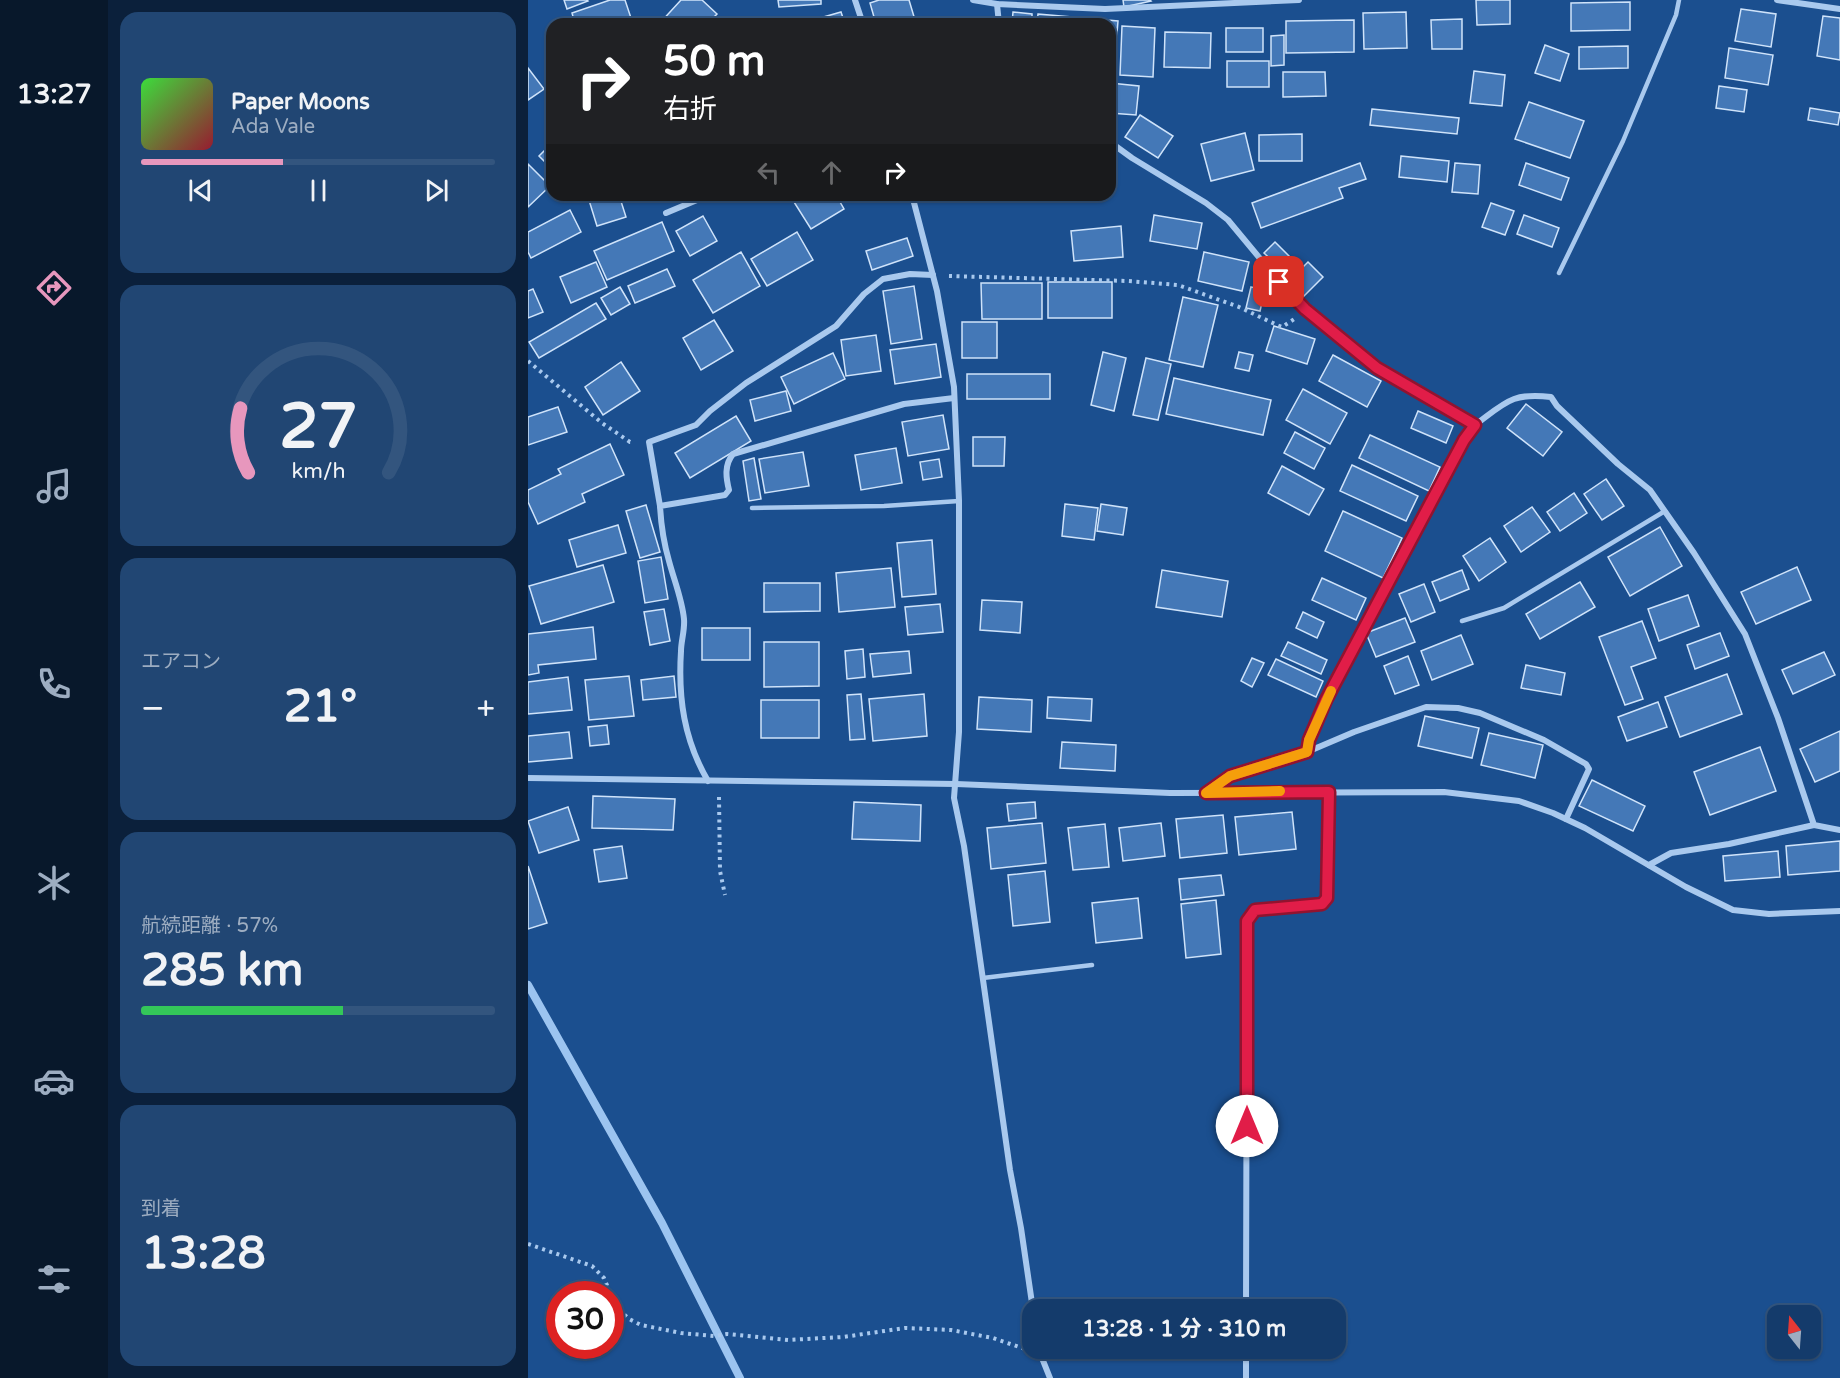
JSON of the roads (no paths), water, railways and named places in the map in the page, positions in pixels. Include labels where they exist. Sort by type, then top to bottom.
[{"type":"street","points":[[855,0],[861,18]]},
{"type":"street","points":[[973,0],[997,4],[1028,3],[1105,9],[1299,0]]},
{"type":"street","points":[[1777,0],[1840,9]]},
{"type":"street","points":[[997,4],[998,18]]},
{"type":"street","points":[[1116,146],[1206,202],[1228,220],[1292,297],[1377,368],[1475,425]]},
{"type":"street","points":[[666,213],[695,201]]},
{"type":"street","points":[[914,201],[933,275],[954,398],[959,501],[958,732],[954,798],[964,846],[1010,1170],[1031,1299]]},
{"type":"street","points":[[708,781],[688,740],[680,684],[685,621],[681,598],[668,558],[649,442],[696,425],[746,383],[836,326],[864,294],[883,279],[910,274],[933,275]]},
{"type":"street","points":[[1307,752],[1309,740],[1326,700],[1464,440],[1475,425],[1510,400],[1521,396],[1551,397],[1557,406],[1618,464],[1650,490],[1745,634],[1778,718],[1814,825]]},
{"type":"street","points":[[660,506],[725,495],[729,490],[725,476],[730,458],[734,454],[904,404],[954,398]]},
{"type":"street","points":[[1206,793],[1230,776],[1307,752],[1354,732],[1426,707],[1458,708],[1480,713],[1544,740],[1586,764],[1589,769],[1566,819]]},
{"type":"street","points":[[528,777],[956,784],[1170,793],[1444,792],[1481,795],[1519,801],[1566,819],[1686,887],[1732,910],[1769,914],[1840,911]]},
{"type":"street","points":[[1246,1299],[1247,921],[1255,910],[1322,904],[1327,898],[1329,792]]},
{"type":"street","points":[[1649,865],[1671,853],[1763,837],[1814,825],[1840,830]]},
{"type":"street","points":[[1043,1359],[1050,1378]]},
{"type":"street","points":[[1246,1359],[1246,1378]]},
{"type":"lane","points":[[1559,273],[1623,141],[1676,15],[1679,0]]},
{"type":"lane","points":[[752,508],[884,506],[959,501]]},
{"type":"lane","points":[[1462,621],[1504,608],[1665,511]]},
{"type":"lane","points":[[983,978],[1092,965]]},
{"type":"waterway","points":[[528,985],[662,1223],[740,1378]]}]
